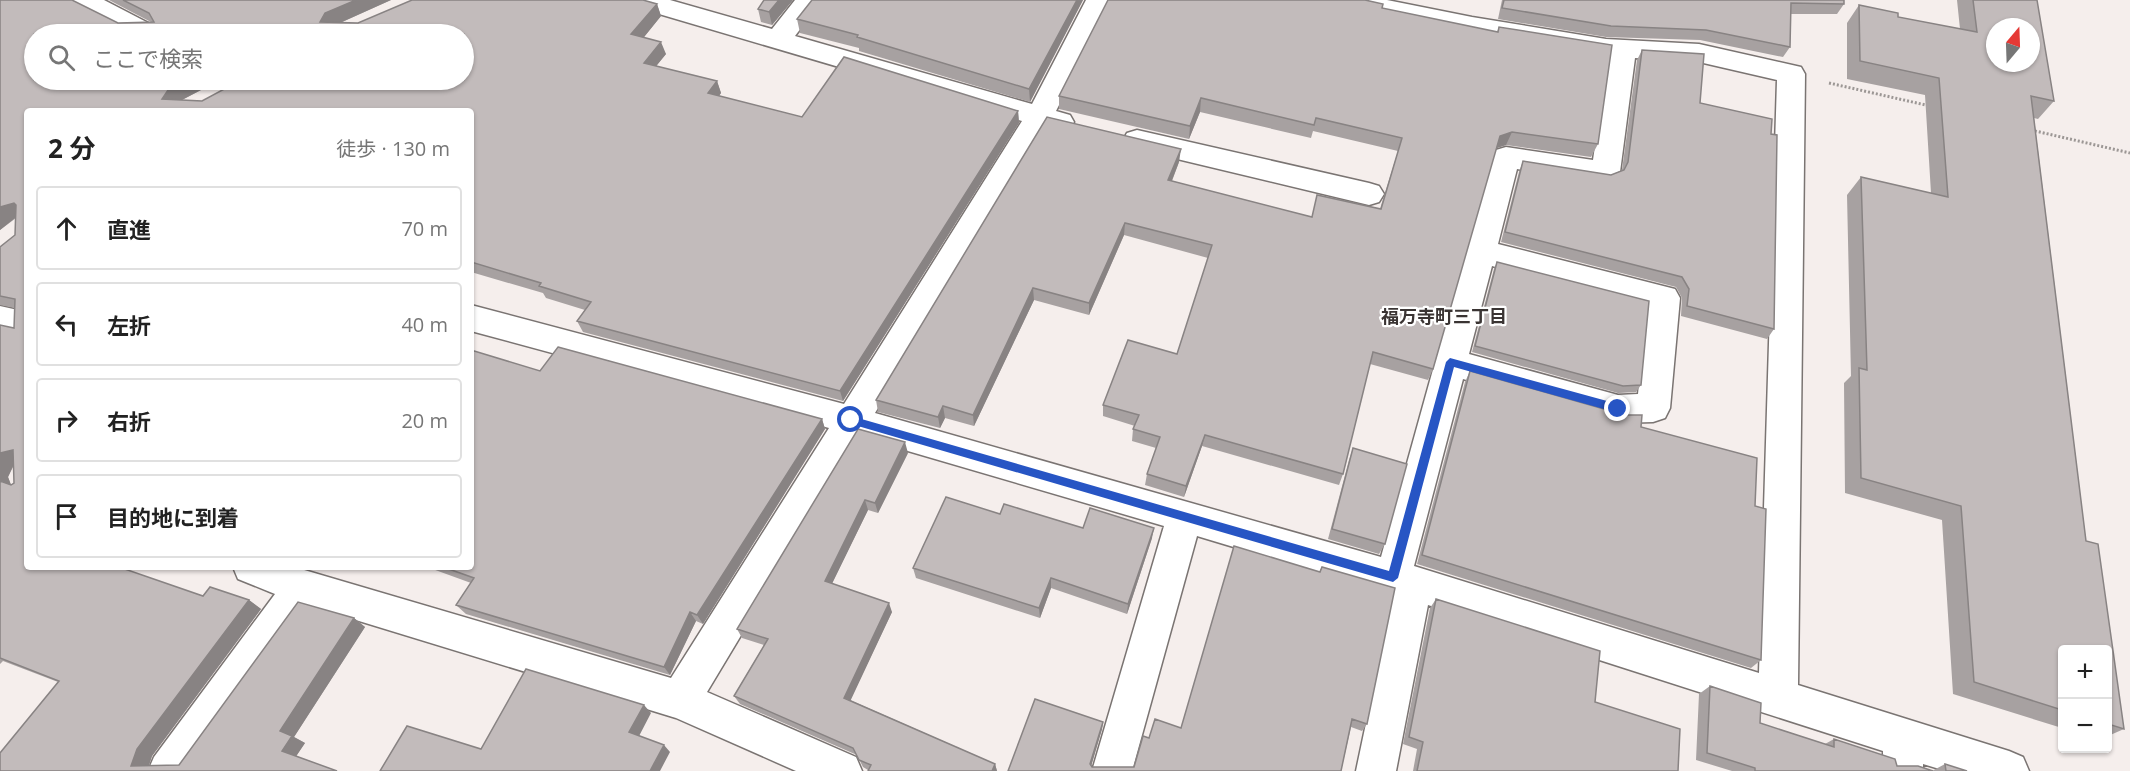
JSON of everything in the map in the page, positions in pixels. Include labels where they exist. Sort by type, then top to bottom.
[{"type":"street","points":[[84,0],[130,24]]},
{"type":"street","points":[[641,0],[779,38],[1039,117],[1369,194]]},
{"type":"street","points":[[779,38],[809,0]]},
{"type":"street","points":[[680,700],[1039,117],[1099,0]]},
{"type":"street","points":[[1346,0],[1388,5],[1472,27],[1623,49],[1699,52],[1791,74],[1778,696]]},
{"type":"street","points":[[1376,771],[1403,580],[1450,362],[1506,157],[1606,172],[1623,49]]},
{"type":"street","points":[[1450,362],[1618,409],[1653,408],[1664,298],[1481,251]]},
{"type":"street","points":[[0,319],[24,323]]},
{"type":"street","points":[[474,319],[851,420],[1403,580],[1778,696],[1903,754],[2009,771]]},
{"type":"street","points":[[1112,771],[1185,516]]},
{"type":"street","points":[[259,570],[302,587],[680,700],[842,771]]},
{"type":"street","points":[[168,771],[302,587]]},
{"type":"path","points":[[1791,74],[1938,108]]},
{"type":"path","points":[[2028,129],[2130,153]]},
{"type":"building","points":[[0,0],[72,0],[118,23],[154,22],[149,13],[123,0],[356,0],[325,13],[320,22],[358,23],[412,0],[643,0],[657,4],[631,34],[661,42],[644,63],[717,81],[708,93],[802,117],[844,57],[1018,111],[840,391],[577,321],[591,302],[539,286],[541,283],[474,263],[474,108],[24,108],[24,570],[128,570],[203,596],[210,587],[249,600],[137,749],[131,766],[179,765],[298,602],[354,618],[280,731],[292,736],[282,751],[337,771],[0,771],[0,753],[59,681],[0,658],[0,481],[11,485],[14,483],[13,450],[0,453],[0,325],[14,328],[15,299],[0,296],[0,247],[15,235],[16,205],[14,203],[0,207]]},
{"type":"building","points":[[764,0],[779,0],[769,12],[758,9]]},
{"type":"building","points":[[812,0],[1077,0],[1029,89],[857,37],[858,35],[797,19]]},
{"type":"building","points":[[1108,0],[1365,0],[1383,4],[1382,8],[1498,32],[1499,27],[1612,45],[1598,144],[1512,132],[1500,136],[1433,369],[1373,352],[1343,474],[1205,435],[1186,486],[1147,474],[1160,437],[1133,429],[1139,415],[1103,405],[1128,340],[1177,354],[1212,245],[1125,223],[1089,303],[1033,288],[973,415],[943,406],[938,417],[876,400],[1047,117],[1181,149],[1168,180],[1312,217],[1317,195],[1381,209],[1402,138],[1316,118],[1314,125],[1201,98],[1190,126],[1059,96]]},
{"type":"building","points":[[1504,0],[1844,0],[1844,4],[1791,3],[1790,47],[1706,30],[1611,26],[1502,8]]},
{"type":"building","points":[[1973,0],[2037,0],[2054,101],[2031,96],[2086,541],[2098,544],[2124,729],[2112,725],[2112,645],[2058,645],[2058,709],[1974,682],[1961,506],[1861,478],[1859,368],[1867,370],[1861,177],[1948,197],[1939,78],[1860,61],[1859,5],[1898,13],[1898,17],[1977,32]]},
{"type":"building","points":[[1642,50],[1704,54],[1700,103],[1772,119],[1771,134],[1777,135],[1774,329],[1687,306],[1689,289],[1682,277],[1505,232],[1523,161],[1611,175],[1624,170],[1628,162]]},
{"type":"building","points":[[1497,262],[1649,301],[1641,385],[1623,386],[1475,346]]},
{"type":"building","points":[[558,347],[822,419],[697,615],[690,612],[664,667],[456,605],[474,578],[451,570],[474,570],[474,351],[540,371]]},
{"type":"building","points":[[1470,371],[1625,415],[1642,415],[1641,427],[1757,458],[1755,506],[1766,509],[1761,660],[1422,555]]},
{"type":"building","points":[[858,429],[905,442],[875,503],[865,500],[825,581],[889,603],[844,698],[995,764],[992,771],[868,771],[871,765],[859,760],[853,748],[734,696],[768,639],[737,629]]},
{"type":"building","points":[[1353,448],[1407,464],[1385,544],[1332,529]]},
{"type":"building","points":[[946,497],[1000,514],[1004,504],[1083,528],[1090,508],[1154,528],[1128,604],[1051,578],[1039,608],[913,568]]},
{"type":"building","points":[[1234,546],[1320,572],[1322,567],[1395,588],[1367,724],[1352,719],[1341,771],[1008,771],[1035,699],[1103,722],[1090,764],[1092,767],[1134,767],[1143,736],[1149,738],[1155,719],[1181,728]]},
{"type":"building","points":[[1436,599],[1600,651],[1595,702],[1680,729],[1678,771],[1417,771],[1423,742],[1409,737]]},
{"type":"building","points":[[526,669],[644,705],[629,732],[664,745],[650,771],[380,771],[407,726],[481,749]]},
{"type":"building","points":[[1710,686],[1761,703],[1760,723],[1834,747],[1834,739],[1895,759],[1897,766],[1918,766],[1933,771],[1755,771],[1755,768],[1707,753]]},
{"type":"building","points":[[1945,764],[1967,771],[1946,771]]},
{"type":"district","name":"福万寺町三丁目","points":[[1444,317]]},
{"type":"route","points":[[851,420],[1393,578],[1450,362],[1618,409]]}]
